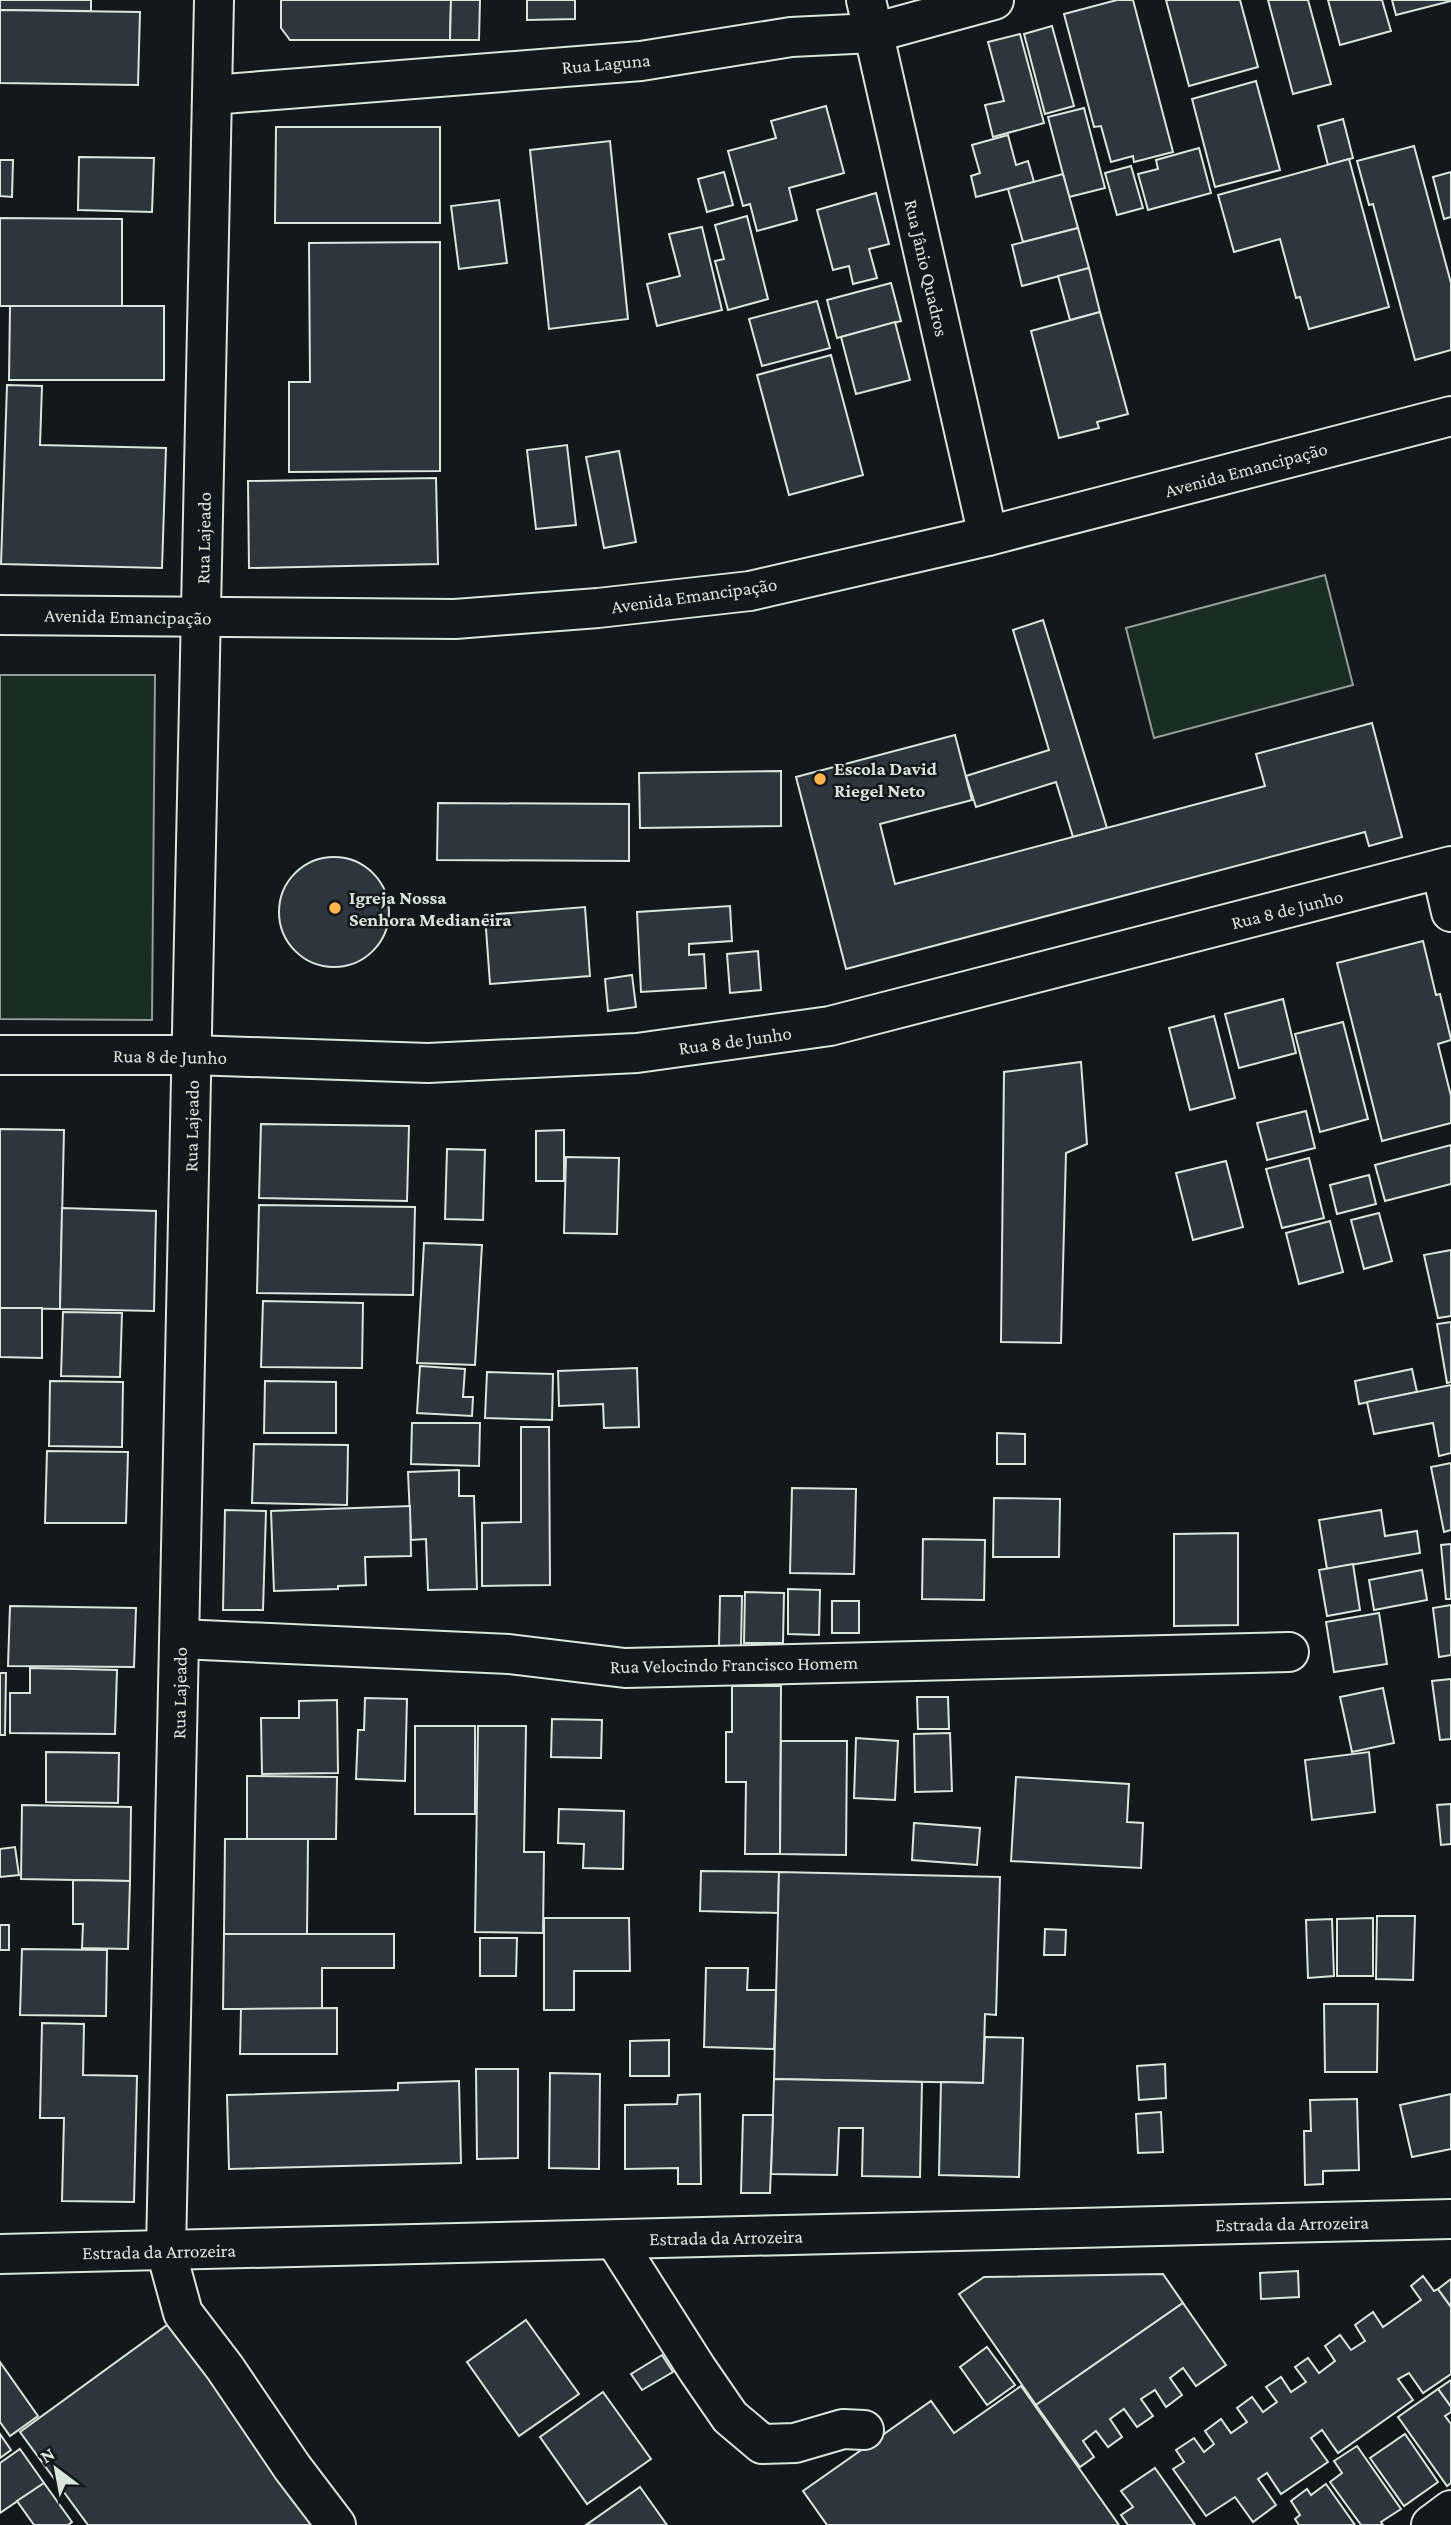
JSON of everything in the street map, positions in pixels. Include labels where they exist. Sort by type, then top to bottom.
[{"type":"street","name":"Rua Lajeado","points":[[214,0],[166,2251],[183,2313],[336,2525]]},
{"type":"street","name":"Rua Laguna","points":[[212,95],[641,61],[791,37],[869,16],[994,0]]},
{"type":"street","name":"Rua Jânio Quadros","points":[[869,16],[988,537]]},
{"type":"street","name":"Avenida Emancipação","points":[[0,615],[456,619],[598,608],[750,591],[988,537],[1451,416]]},
{"type":"street","name":"Rua 8 de Junho","points":[[0,1055],[192,1055],[428,1063],[623,1054],[830,1026],[1446,867]]},
{"type":"street","points":[[1446,867],[1451,912]]},
{"type":"street","name":"Rua Velocindo Francisco Homem","points":[[180,1640],[509,1654],[625,1668],[1289,1653]]},
{"type":"street","name":"Estrada da Arrozeira","points":[[0,2255],[1451,2219]]},
{"type":"street","points":[[615,2240],[730,2417],[762,2444],[795,2443],[844,2429],[864,2430]]},
{"type":"street","points":[[1431,2525],[1451,2510]]},
{"type":"green space","points":[[1325,575],[1353,685],[1154,738],[1126,628]]},
{"type":"green space","points":[[0,675],[155,675],[152,1020],[0,1019]]},
{"type":"building","points":[[0,0],[91,0],[91,11],[0,10]]},
{"type":"building","points":[[281,0],[451,0],[450,40],[290,40],[281,28]]},
{"type":"building","points":[[451,0],[480,0],[479,40],[450,40]]},
{"type":"building","points":[[527,0],[575,0],[575,19],[527,20]]},
{"type":"building","points":[[1117,0],[1133,0],[1173,152],[1134,162],[1133,156],[1111,162],[1101,126],[1094,127],[1064,14]]},
{"type":"building","points":[[1166,0],[1240,0],[1258,67],[1189,86]]},
{"type":"building","points":[[1268,0],[1308,0],[1331,84],[1293,94]]},
{"type":"building","points":[[1328,0],[1382,0],[1391,31],[1340,45]]},
{"type":"building","points":[[1392,0],[1451,0],[1451,1],[1396,15]]},
{"type":"building","points":[[0,10],[140,12],[138,85],[0,83]]},
{"type":"building","points":[[1052,26],[1074,106],[1045,114],[1024,34]]},
{"type":"building","points":[[1020,34],[1044,123],[993,137],[985,105],[1004,101],[988,42]]},
{"type":"building","points":[[1256,81],[1280,170],[1215,187],[1192,99]]},
{"type":"building","points":[[826,106],[844,173],[789,188],[797,220],[757,231],[750,204],[743,206],[728,151],[776,138],[771,121]]},
{"type":"building","points":[[1084,108],[1105,188],[1069,197],[1048,117]]},
{"type":"building","points":[[1343,119],[1353,158],[1328,165],[1318,126]]},
{"type":"building","points":[[276,127],[440,127],[440,223],[275,223]]},
{"type":"building","points":[[1008,135],[1016,165],[1028,161],[1034,182],[976,197],[971,176],[980,173],[972,145]]},
{"type":"building","points":[[610,141],[628,319],[549,329],[530,150]]},
{"type":"building","points":[[1414,146],[1451,283],[1451,350],[1415,360],[1373,204],[1369,205],[1357,161]]},
{"type":"building","points":[[1199,148],[1211,193],[1148,210],[1138,174],[1158,169],[1156,160]]},
{"type":"building","points":[[79,157],[154,158],[152,212],[78,210]]},
{"type":"building","points":[[1349,159],[1389,307],[1309,329],[1300,297],[1296,298],[1280,239],[1234,252],[1218,195]]},
{"type":"building","points":[[0,160],[13,160],[12,197],[0,196]]},
{"type":"building","points":[[1131,166],[1143,208],[1117,215],[1105,173]]},
{"type":"building","points":[[724,172],[733,205],[707,212],[698,179]]},
{"type":"building","points":[[1451,172],[1451,217],[1444,219],[1433,177]]},
{"type":"building","points":[[1063,174],[1078,228],[1023,242],[1008,189]]},
{"type":"building","points":[[876,193],[889,244],[869,249],[877,278],[853,284],[849,266],[833,270],[817,210]]},
{"type":"building","points":[[499,200],[507,263],[459,269],[451,206]]},
{"type":"building","points":[[747,216],[768,299],[728,310],[715,261],[724,259],[715,225]]},
{"type":"building","points":[[0,218],[122,219],[122,306],[0,306]]},
{"type":"building","points":[[702,227],[722,310],[657,326],[647,284],[680,276],[669,234]]},
{"type":"building","points":[[1078,228],[1089,268],[1022,286],[1012,245]]},
{"type":"building","points":[[440,242],[440,471],[289,472],[289,382],[310,382],[309,243]]},
{"type":"building","points":[[1089,268],[1100,312],[1070,320],[1058,276]]},
{"type":"building","points":[[891,283],[901,321],[837,338],[827,300]]},
{"type":"building","points":[[817,301],[830,348],[762,366],[749,319]]},
{"type":"building","points":[[10,306],[164,306],[164,380],[9,380]]},
{"type":"building","points":[[1100,312],[1128,414],[1097,422],[1099,428],[1059,438],[1031,331]]},
{"type":"building","points":[[895,322],[910,380],[856,394],[841,337]]},
{"type":"building","points":[[831,355],[863,475],[789,495],[757,375]]},
{"type":"building","points":[[7,385],[42,386],[40,445],[166,448],[162,568],[1,564]]},
{"type":"building","points":[[567,445],[576,525],[536,529],[527,450]]},
{"type":"building","points":[[619,451],[636,542],[604,548],[586,457]]},
{"type":"building","points":[[436,478],[438,564],[249,568],[248,481]]},
{"type":"building","points":[[1043,620],[1107,828],[1073,837],[1056,782],[976,807],[966,776],[1049,750],[1013,630]]},
{"type":"building","points":[[1372,723],[1402,837],[1369,846],[1365,832],[846,969],[796,777],[955,735],[972,800],[880,824],[895,884],[1265,786],[1256,754]]},
{"type":"building","points":[[781,771],[781,826],[640,828],[639,773]]},
{"type":"building","points":[[438,803],[629,804],[629,861],[437,860]]},
{"type":"building","name":"Igreja Nossa Senhora Medianeira","points":[[334,857],[355,861],[373,873],[385,891],[389,912],[385,933],[373,951],[355,963],[334,967],[313,963],[295,951],[283,933],[279,912],[283,891],[295,873],[313,861]]},
{"type":"building","points":[[730,906],[732,941],[689,944],[689,955],[704,954],[706,988],[641,992],[637,912]]},
{"type":"building","points":[[585,907],[590,976],[490,984],[485,915]]},
{"type":"building","points":[[1423,941],[1436,995],[1440,994],[1451,1039],[1438,1044],[1451,1096],[1451,1123],[1382,1141],[1337,963]]},
{"type":"building","points":[[758,951],[761,990],[730,993],[727,954]]},
{"type":"building","points":[[632,975],[636,1007],[608,1011],[605,979]]},
{"type":"building","points":[[1283,999],[1296,1053],[1239,1068],[1225,1014]]},
{"type":"building","points":[[1214,1016],[1235,1098],[1190,1110],[1169,1028]]},
{"type":"building","points":[[1343,1022],[1368,1119],[1320,1132],[1295,1034]]},
{"type":"building","points":[[1081,1062],[1087,1144],[1066,1153],[1061,1343],[1001,1342],[1004,1072]]},
{"type":"building","points":[[1306,1111],[1315,1148],[1267,1160],[1257,1123]]},
{"type":"building","points":[[261,1124],[409,1126],[407,1201],[259,1198]]},
{"type":"building","points":[[0,1129],[64,1130],[60,1309],[0,1308]]},
{"type":"building","points":[[564,1130],[564,1181],[536,1181],[536,1131]]},
{"type":"building","points":[[1451,1145],[1451,1184],[1385,1201],[1375,1165]]},
{"type":"building","points":[[447,1149],[485,1150],[483,1220],[445,1219]]},
{"type":"building","points":[[566,1157],[619,1158],[617,1234],[564,1233]]},
{"type":"building","points":[[1309,1158],[1324,1218],[1282,1228],[1266,1169]]},
{"type":"building","points":[[1226,1161],[1243,1227],[1193,1240],[1176,1173]]},
{"type":"building","points":[[1369,1175],[1376,1204],[1337,1214],[1330,1185]]},
{"type":"building","points":[[259,1205],[415,1207],[413,1295],[257,1293]]},
{"type":"building","points":[[62,1208],[156,1211],[154,1311],[60,1309]]},
{"type":"building","points":[[1379,1213],[1392,1261],[1364,1269],[1351,1220]]},
{"type":"building","points":[[1330,1221],[1343,1272],[1299,1284],[1286,1233]]},
{"type":"building","points":[[424,1243],[482,1245],[475,1365],[417,1363]]},
{"type":"building","points":[[1451,1250],[1451,1316],[1438,1318],[1424,1255]]},
{"type":"building","points":[[263,1301],[363,1303],[362,1368],[261,1367]]},
{"type":"building","points":[[0,1308],[42,1308],[42,1358],[0,1357]]},
{"type":"building","points":[[63,1312],[122,1313],[120,1377],[61,1376]]},
{"type":"building","points":[[1451,1322],[1451,1382],[1447,1383],[1437,1324]]},
{"type":"building","points":[[420,1366],[465,1369],[463,1397],[473,1397],[472,1416],[417,1413]]},
{"type":"building","points":[[637,1368],[639,1427],[604,1428],[603,1404],[559,1406],[558,1371]]},
{"type":"building","points":[[1412,1369],[1417,1392],[1359,1404],[1355,1381]]},
{"type":"building","points":[[487,1372],[553,1374],[552,1420],[485,1418]]},
{"type":"building","points":[[50,1381],[123,1382],[122,1447],[49,1446]]},
{"type":"building","points":[[265,1381],[336,1382],[336,1433],[264,1433]]},
{"type":"building","points":[[1451,1385],[1451,1453],[1439,1456],[1433,1423],[1374,1434],[1367,1402]]},
{"type":"building","points":[[412,1423],[480,1423],[479,1466],[411,1464]]},
{"type":"building","points":[[521,1427],[549,1427],[550,1585],[482,1586],[482,1523],[521,1522]]},
{"type":"building","points":[[997,1433],[1025,1434],[1025,1464],[997,1464]]},
{"type":"building","points":[[254,1444],[348,1445],[347,1505],[252,1503]]},
{"type":"building","points":[[47,1451],[128,1452],[126,1523],[45,1523]]},
{"type":"building","points":[[1451,1463],[1451,1530],[1444,1532],[1431,1467]]},
{"type":"building","points":[[459,1470],[459,1496],[474,1496],[477,1589],[428,1590],[426,1539],[411,1540],[408,1472]]},
{"type":"building","points":[[792,1488],[856,1489],[854,1574],[790,1573]]},
{"type":"building","points":[[994,1498],[1060,1499],[1059,1557],[993,1557]]},
{"type":"building","points":[[410,1506],[411,1556],[365,1557],[366,1585],[338,1586],[338,1589],[274,1591],[271,1511]]},
{"type":"building","points":[[225,1510],[266,1511],[263,1610],[223,1610]]},
{"type":"building","points":[[1381,1510],[1385,1536],[1417,1531],[1420,1553],[1327,1569],[1319,1520]]},
{"type":"building","points":[[1238,1533],[1238,1625],[1174,1626],[1174,1534]]},
{"type":"building","points":[[923,1539],[985,1540],[984,1600],[922,1599]]},
{"type":"building","points":[[1451,1544],[1451,1599],[1446,1599],[1441,1545]]},
{"type":"building","points":[[1353,1564],[1360,1610],[1327,1616],[1319,1570]]},
{"type":"building","points":[[1422,1570],[1427,1600],[1374,1610],[1369,1580]]},
{"type":"building","points":[[788,1589],[820,1590],[819,1635],[788,1634]]},
{"type":"building","points":[[745,1592],[784,1593],[783,1643],[744,1643]]},
{"type":"building","points":[[720,1596],[742,1596],[741,1647],[719,1646]]},
{"type":"building","points":[[832,1601],[859,1601],[859,1633],[832,1633]]},
{"type":"building","points":[[1451,1605],[1451,1655],[1439,1657],[1433,1608]]},
{"type":"building","points":[[10,1606],[136,1608],[134,1667],[8,1666]]},
{"type":"building","points":[[1379,1613],[1387,1664],[1334,1672],[1326,1622]]},
{"type":"building","points":[[30,1668],[117,1670],[115,1734],[10,1733],[10,1693],[30,1693]]},
{"type":"building","points":[[0,1673],[6,1673],[5,1735],[0,1735]]},
{"type":"building","points":[[1451,1679],[1451,1739],[1440,1740],[1432,1681]]},
{"type":"building","points":[[732,1686],[781,1686],[780,1854],[745,1854],[746,1782],[726,1782],[726,1732],[732,1732]]},
{"type":"building","points":[[1383,1688],[1394,1743],[1352,1752],[1340,1697]]},
{"type":"building","points":[[917,1697],[948,1697],[949,1729],[918,1729]]},
{"type":"building","points":[[365,1698],[407,1699],[405,1781],[356,1779],[358,1730],[364,1730]]},
{"type":"building","points":[[337,1700],[338,1773],[262,1774],[261,1718],[299,1718],[299,1701]]},
{"type":"building","points":[[552,1719],[602,1720],[601,1758],[551,1757]]},
{"type":"building","points":[[415,1726],[475,1726],[475,1814],[415,1814]]},
{"type":"building","points":[[478,1726],[526,1726],[524,1852],[544,1852],[543,1933],[475,1932]]},
{"type":"building","points":[[950,1733],[952,1791],[915,1792],[914,1734]]},
{"type":"building","points":[[856,1738],[898,1741],[895,1800],[854,1798]]},
{"type":"building","points":[[781,1741],[847,1741],[846,1855],[780,1854]]},
{"type":"building","points":[[46,1752],[119,1753],[118,1803],[46,1802]]},
{"type":"building","points":[[1369,1752],[1375,1812],[1312,1820],[1305,1760]]},
{"type":"building","points":[[247,1776],[337,1777],[336,1839],[247,1839]]},
{"type":"building","points":[[1016,1777],[1129,1784],[1127,1822],[1143,1823],[1141,1868],[1011,1861]]},
{"type":"building","points":[[1451,1804],[1451,1844],[1441,1845],[1437,1805]]},
{"type":"building","points":[[22,1805],[131,1807],[130,1881],[21,1879]]},
{"type":"building","points":[[559,1809],[624,1811],[623,1869],[583,1868],[584,1844],[558,1843]]},
{"type":"building","points":[[914,1823],[980,1828],[977,1865],[912,1860]]},
{"type":"building","points":[[225,1839],[308,1839],[307,1934],[224,1934]]},
{"type":"building","points":[[15,1847],[19,1875],[0,1877],[0,1849]]},
{"type":"building","points":[[701,1871],[779,1872],[778,1913],[700,1911]]},
{"type":"building","points":[[779,1872],[1000,1877],[996,2015],[985,2014],[983,2083],[774,2079]]},
{"type":"building","points":[[73,1880],[130,1881],[128,1949],[82,1948],[83,1924],[73,1924]]},
{"type":"building","points":[[1377,1916],[1415,1916],[1413,1980],[1376,1979]]},
{"type":"building","points":[[544,1918],[629,1918],[630,1971],[574,1971],[574,2010],[544,2010]]},
{"type":"building","points":[[1373,1918],[1373,1976],[1337,1976],[1337,1919]]},
{"type":"building","points":[[1332,1919],[1334,1976],[1308,1978],[1306,1920]]},
{"type":"building","points":[[0,1925],[9,1925],[9,1950],[0,1950]]},
{"type":"building","points":[[1045,1929],[1066,1930],[1065,1955],[1044,1955]]},
{"type":"building","points":[[224,1934],[394,1934],[394,1968],[322,1968],[322,2009],[223,2009]]},
{"type":"building","points":[[480,1938],[517,1938],[516,1976],[480,1976]]},
{"type":"building","points":[[22,1949],[107,1950],[106,2016],[20,2015]]},
{"type":"building","points":[[706,1968],[748,1968],[747,1990],[776,1990],[774,2049],[704,2047]]},
{"type":"building","points":[[1324,2004],[1378,2004],[1377,2072],[1325,2072]]},
{"type":"building","points":[[337,2008],[337,2054],[240,2054],[241,2009]]},
{"type":"building","points":[[42,2023],[84,2024],[83,2075],[137,2076],[134,2202],[62,2201],[64,2118],[40,2118]]},
{"type":"building","points":[[985,2037],[1023,2038],[1019,2177],[939,2175],[941,2082],[983,2083]]},
{"type":"building","points":[[669,2040],[669,2076],[630,2076],[630,2041]]},
{"type":"building","points":[[1165,2064],[1166,2098],[1139,2100],[1137,2066]]},
{"type":"building","points":[[476,2069],[518,2069],[518,2158],[477,2159]]},
{"type":"building","points":[[550,2073],[600,2074],[599,2169],[549,2168]]},
{"type":"building","points":[[774,2079],[922,2082],[920,2177],[862,2176],[863,2128],[839,2128],[837,2175],[771,2174]]},
{"type":"building","points":[[459,2081],[461,2163],[229,2169],[227,2095],[398,2090],[398,2083]]},
{"type":"building","points":[[700,2094],[701,2184],[678,2184],[678,2168],[625,2169],[625,2105],[677,2104],[678,2095]]},
{"type":"building","points":[[1451,2094],[1451,2149],[1412,2157],[1400,2105]]},
{"type":"building","points":[[1357,2099],[1359,2170],[1323,2171],[1323,2184],[1305,2185],[1304,2131],[1311,2131],[1310,2100]]},
{"type":"building","points":[[1161,2112],[1163,2152],[1138,2153],[1136,2114]]},
{"type":"building","points":[[743,2115],[773,2115],[770,2193],[741,2193]]},
{"type":"building","points":[[1298,2271],[1299,2297],[1261,2299],[1260,2273]]},
{"type":"building","points":[[1163,2274],[1183,2303],[1036,2405],[959,2294],[984,2277]]},
{"type":"building","points":[[1423,2276],[1434,2291],[1438,2289],[1451,2307],[1451,2374],[1423,2393],[1409,2373],[1398,2379],[1413,2400],[1338,2453],[1322,2430],[1311,2438],[1328,2462],[1281,2494],[1267,2473],[1258,2479],[1276,2505],[1253,2522],[1235,2497],[1206,2516],[1173,2469],[1184,2462],[1176,2450],[1194,2438],[1204,2452],[1214,2444],[1205,2431],[1221,2419],[1231,2433],[1247,2422],[1237,2408],[1252,2397],[1263,2412],[1277,2402],[1266,2387],[1281,2377],[1291,2392],[1306,2382],[1295,2367],[1308,2358],[1319,2373],[1335,2361],[1325,2346],[1340,2335],[1351,2350],[1365,2341],[1355,2325],[1373,2312],[1383,2327],[1421,2300],[1411,2286]]},
{"type":"building","points":[[1451,2279],[1451,2307],[1438,2289]]},
{"type":"building","points":[[1183,2303],[1226,2365],[1196,2386],[1183,2368],[1170,2378],[1182,2395],[1166,2407],[1155,2390],[1141,2399],[1153,2416],[1137,2427],[1124,2409],[1110,2419],[1122,2437],[1108,2447],[1096,2431],[1083,2441],[1094,2457],[1080,2467],[1036,2405]]},
{"type":"building","points":[[174,2320],[324,2525],[88,2525],[20,2432]]},
{"type":"building","points":[[526,2320],[579,2394],[519,2436],[467,2362]]},
{"type":"building","points":[[987,2347],[1015,2385],[987,2405],[960,2367]]},
{"type":"building","points":[[662,2355],[673,2372],[642,2390],[631,2374]]},
{"type":"building","points":[[0,2362],[38,2416],[10,2436],[0,2422]]},
{"type":"building","points":[[1451,2380],[1451,2407],[1438,2389]]},
{"type":"building","points":[[1021,2386],[1119,2525],[827,2525],[803,2491],[931,2401],[954,2433]]},
{"type":"building","points":[[1438,2389],[1451,2407],[1451,2412],[1445,2416],[1451,2424],[1451,2483],[1447,2486],[1398,2417]]},
{"type":"building","points":[[603,2392],[651,2459],[587,2504],[540,2437]]},
{"type":"building","points":[[0,2434],[11,2450],[0,2458]]},
{"type":"building","points":[[1405,2434],[1438,2482],[1404,2506],[1370,2458]]},
{"type":"building","points":[[1357,2446],[1401,2509],[1381,2522],[1383,2525],[1361,2525],[1330,2482],[1342,2473],[1334,2461]]},
{"type":"building","points":[[20,2449],[44,2483],[0,2513],[0,2463]]},
{"type":"building","points":[[1155,2468],[1195,2525],[1128,2525],[1121,2515],[1133,2507],[1121,2491]]},
{"type":"building","points":[[44,2483],[72,2522],[68,2525],[34,2525],[17,2501]]},
{"type":"building","points":[[1326,2484],[1355,2525],[1299,2525],[1295,2519],[1300,2515],[1291,2501],[1307,2489],[1311,2495]]},
{"type":"building","points":[[640,2487],[667,2525],[586,2525]]},
{"type":"place","name":"Escola David Riegel Neto","points":[[820,779]]},
{"type":"place","name":"Igreja Nossa Senhora Medianeira","points":[[335,908]]}]
